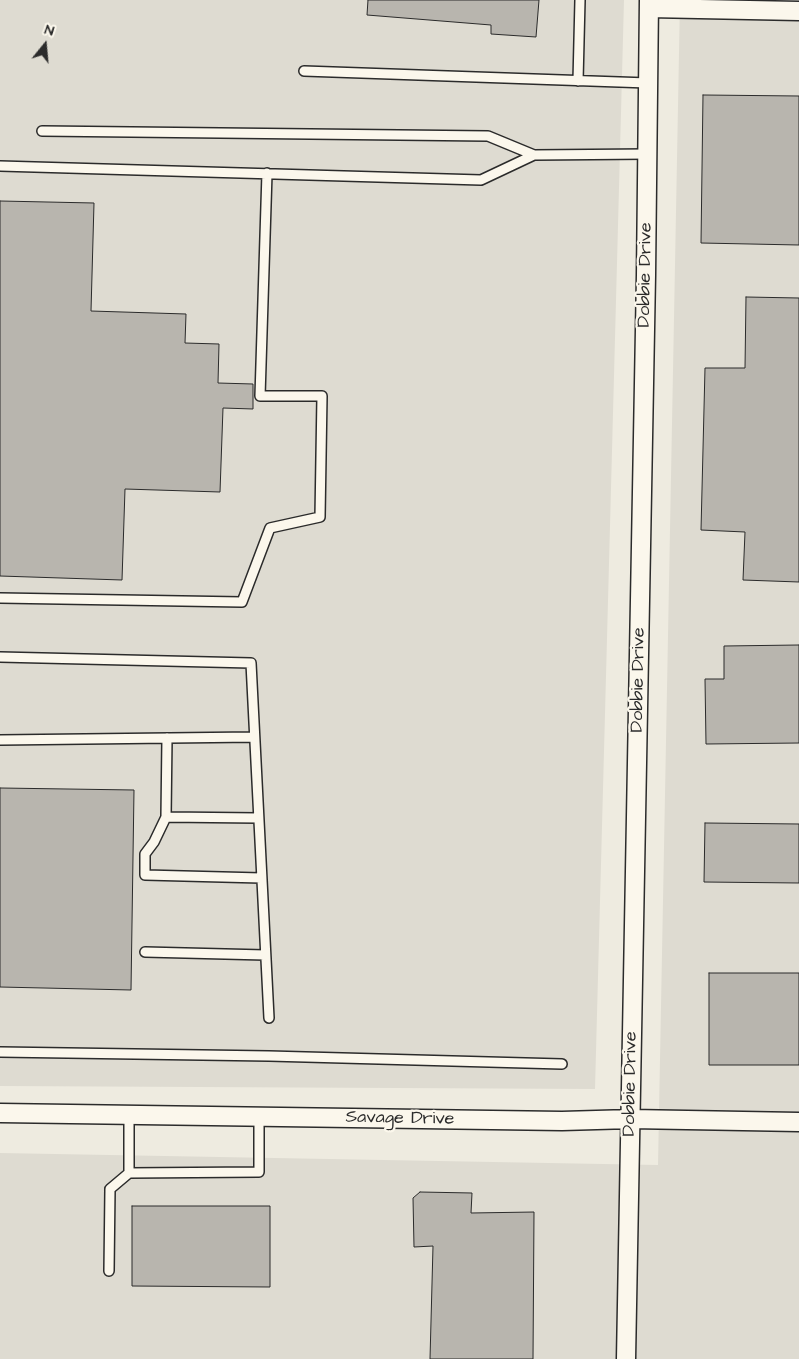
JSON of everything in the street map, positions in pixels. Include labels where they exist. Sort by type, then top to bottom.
[{"type":"street","points":[[649,4],[799,12]]},
{"type":"street","name":"Dobbie Drive","points":[[626,1359],[648,154],[649,4]]},
{"type":"street","name":"Savage Drive","points":[[0,1113],[562,1121],[630,1119],[799,1122]]},
{"type":"lane","points":[[578,81],[580,0]]},
{"type":"lane","points":[[304,72],[648,83]]},
{"type":"lane","points":[[42,132],[488,136],[534,155],[648,154]]},
{"type":"lane","points":[[0,166],[481,180],[534,155]]},
{"type":"lane","points":[[0,598],[242,602],[270,528],[320,517],[322,396],[260,396],[267,173]]},
{"type":"lane","points":[[0,657],[251,663],[265,955],[270,1018]]},
{"type":"lane","points":[[0,740],[254,736]]},
{"type":"lane","points":[[167,738],[166,817],[154,842],[145,854],[145,875],[261,878]]},
{"type":"lane","points":[[166,817],[258,818]]},
{"type":"lane","points":[[145,952],[265,955]]},
{"type":"lane","points":[[0,1052],[269,1056],[562,1064]]},
{"type":"lane","points":[[129,1115],[129,1173]]},
{"type":"lane","points":[[109,1271],[110,1188],[129,1173],[259,1172],[259,1117]]},
{"type":"shaded area","points":[[0,0],[624,0],[595,1089],[0,1086]]},
{"type":"shaded area","points":[[680,0],[799,0],[799,1359],[0,1359],[0,1153],[658,1165]]},
{"type":"building","points":[[368,0],[539,0],[536,37],[491,34],[491,25],[367,15]]},
{"type":"building","points":[[703,95],[799,96],[799,245],[701,243]]},
{"type":"building","points":[[0,201],[94,203],[91,311],[186,314],[185,343],[219,344],[218,383],[253,384],[253,409],[223,408],[220,492],[125,489],[122,580],[0,576]]},
{"type":"building","points":[[746,297],[799,298],[799,582],[743,580],[745,532],[701,530],[705,368],[745,368]]},
{"type":"building","points":[[799,645],[799,743],[706,744],[705,679],[724,679],[724,646]]},
{"type":"building","points":[[0,788],[134,790],[131,990],[0,987]]},
{"type":"building","points":[[705,823],[799,824],[799,883],[704,882]]},
{"type":"building","points":[[709,973],[799,973],[799,1065],[709,1065]]},
{"type":"building","points":[[420,1192],[472,1193],[471,1213],[534,1212],[533,1359],[430,1359],[433,1246],[414,1247],[413,1198]]},
{"type":"building","points":[[132,1206],[270,1206],[270,1287],[132,1286]]}]
